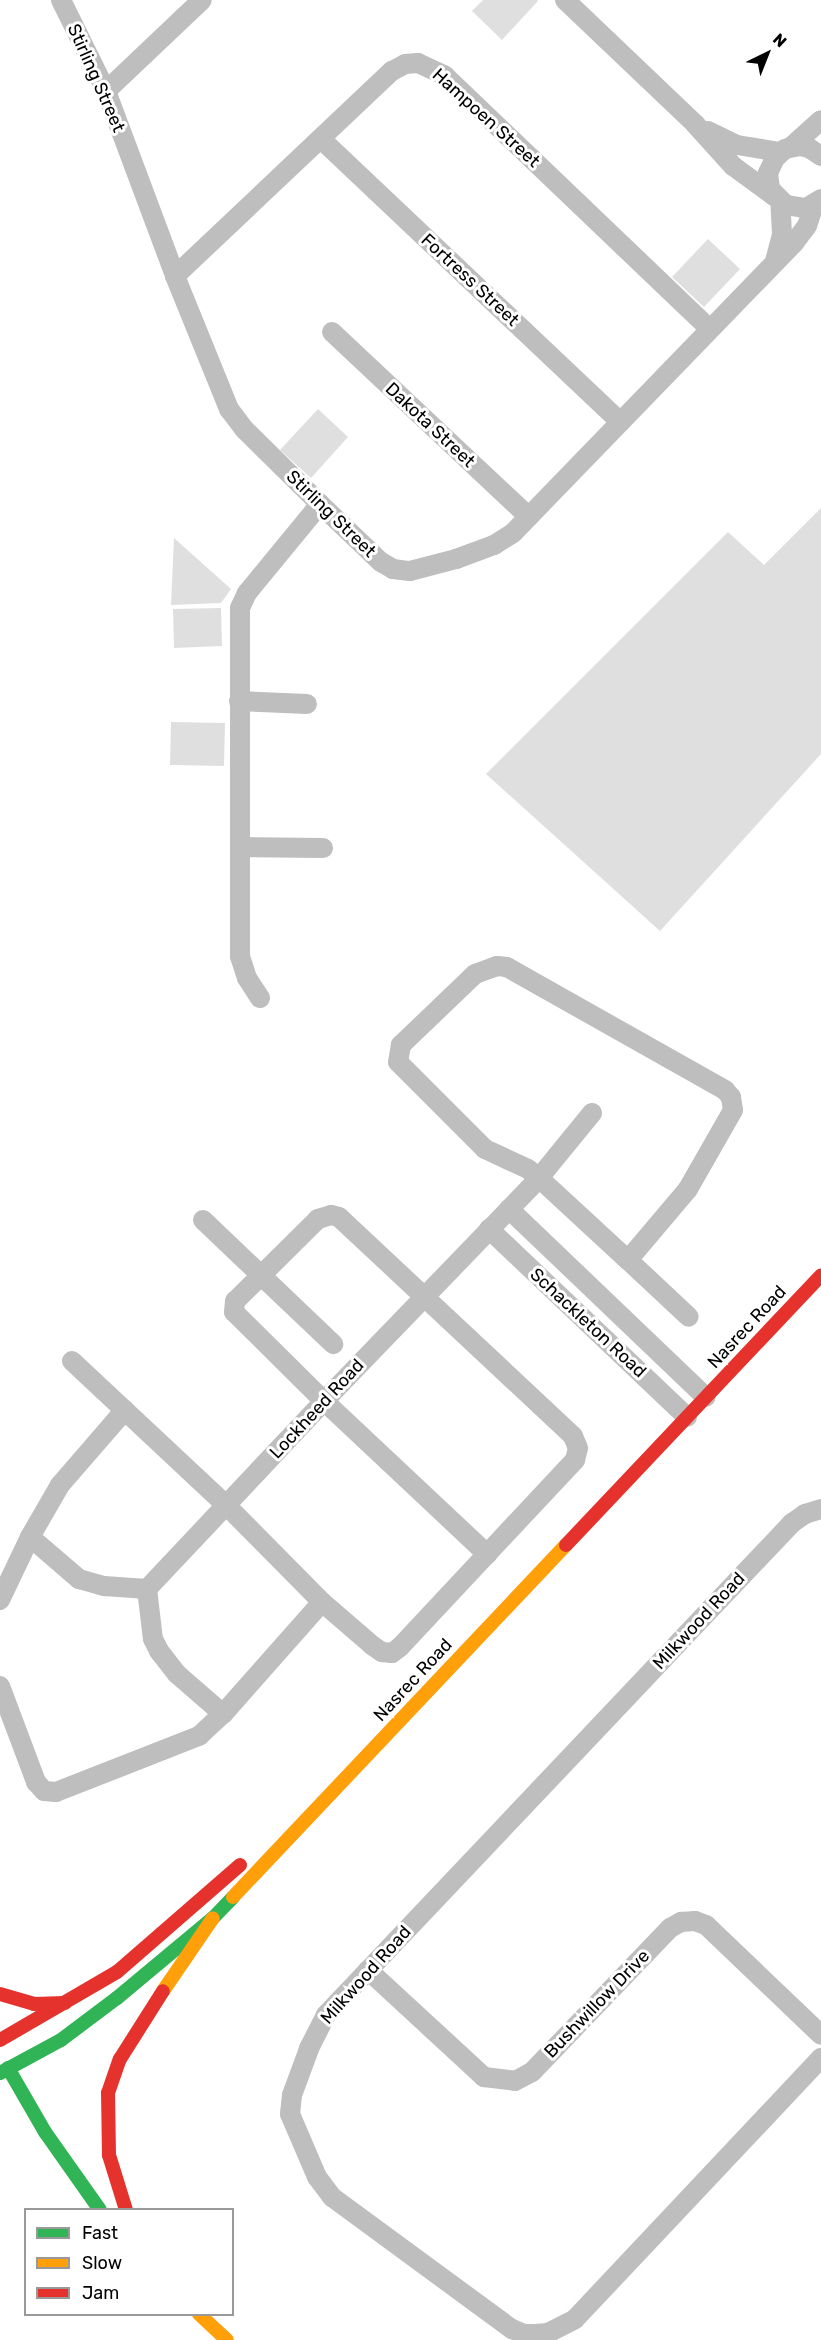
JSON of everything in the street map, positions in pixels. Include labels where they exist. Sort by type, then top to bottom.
[{"type":"main road","name":"Nasrec Road","points":[[727,1354],[813,1263]]},
{"type":"main road","name":"Nasrec Road","points":[[4,2071],[61,2040],[117,1998],[213,1918],[677,1413],[821,1275]]},
{"type":"main road","points":[[0,2040],[117,1971],[180,1919],[254,1852]]},
{"type":"main road","points":[[125,2208],[109,2155],[108,2093],[120,2059],[137,2030],[213,1918]]},
{"type":"main road","points":[[0,1994],[34,2004],[67,2002]]},
{"type":"main road","points":[[0,2055],[4,2071],[99,2208]]},
{"type":"main road","points":[[202,2316],[227,2340]]},
{"type":"street","name":"Stirling Street","points":[[61,0],[106,92],[222,398],[236,420],[320,504],[381,562],[400,571],[456,559],[494,545],[513,533],[776,261],[807,226],[818,202]]},
{"type":"street","points":[[106,92],[202,0]]},
{"type":"street","points":[[567,1],[695,124],[733,166],[777,199],[800,209],[818,202]]},
{"type":"street","name":"Hampoen Street","points":[[175,276],[399,66],[418,63],[435,69],[709,328]]},
{"type":"street","points":[[776,261],[783,234],[777,199],[768,173],[786,150],[821,120]]},
{"type":"street","points":[[695,124],[728,142],[786,150],[809,148],[821,156]]},
{"type":"street","name":"Fortress Street","points":[[321,139],[620,422]]},
{"type":"street","name":"Dakota Street","points":[[332,332],[529,517]]},
{"type":"street","points":[[260,998],[247,978],[240,956],[239,616],[242,601],[320,504]]},
{"type":"street","points":[[239,701],[307,704]]},
{"type":"street","points":[[240,847],[323,848]]},
{"type":"street","points":[[628,1260],[688,1189],[732,1110],[731,1096],[726,1090],[507,967],[497,966],[475,974],[401,1045],[397,1058],[402,1067],[485,1149],[520,1165],[539,1178],[689,1317]]},
{"type":"street","name":"Lockheed Road","points":[[147,1589],[539,1178],[592,1113]]},
{"type":"street","name":"Schackleton Road","points":[[509,1209],[701,1388]]},
{"type":"street","points":[[72,1361],[227,1506],[322,1602],[373,1646],[382,1652],[392,1653],[487,1554],[574,1460],[578,1448],[573,1436],[345,1221],[331,1215],[318,1219],[235,1301],[234,1312],[324,1401],[487,1554]]},
{"type":"street","points":[[203,1220],[333,1344]]},
{"type":"street","name":"Schackleton Road","points":[[489,1229],[677,1413]]},
{"type":"street","points":[[584,1320],[604,1299]]},
{"type":"street","points":[[0,1600],[30,1537],[60,1485],[125,1410]]},
{"type":"street","name":"Milkwood Road","points":[[821,1509],[806,1514],[792,1523],[326,2015],[317,2031],[291,2095],[290,2114],[317,2177],[333,2197],[512,2329],[524,2334],[548,2332],[575,2319],[821,2058]]},
{"type":"street","points":[[30,1537],[79,1580],[104,1586],[147,1589],[153,1640],[159,1651],[177,1674],[223,1714]]},
{"type":"street","points":[[0,1686],[36,1782],[50,1793],[120,1769],[199,1736],[223,1714],[322,1602]]},
{"type":"street","name":"Bushwillow Drive","points":[[368,1970],[484,2077],[515,2081],[532,2072],[670,1928],[681,1922],[695,1921],[706,1925],[821,2035]]},
{"type":"building","points":[[483,0],[538,1],[502,40],[472,11]]},
{"type":"building","points":[[708,239],[740,269],[704,307],[672,277]]},
{"type":"building","points":[[318,409],[348,437],[311,478],[280,450]]},
{"type":"building","points":[[821,508],[821,754],[660,931],[486,774],[728,532],[764,565]]},
{"type":"building","points":[[174,538],[231,589],[221,603],[171,605]]},
{"type":"building","points":[[221,608],[222,646],[174,648],[173,609]]},
{"type":"building","points":[[171,722],[225,723],[224,766],[170,765]]},
{"type":"traffic: fast","points":[[0,2073],[61,2040],[117,1998],[213,1918],[233,1897]]},
{"type":"traffic: fast","points":[[8,2068],[45,2132],[99,2208]]},
{"type":"traffic: slow","points":[[233,1897],[566,1545]]},
{"type":"traffic: slow","points":[[163,1991],[213,1918]]},
{"type":"traffic: slow","points":[[201,2316],[227,2340]]},
{"type":"traffic: jam","points":[[566,1545],[821,1275]]},
{"type":"traffic: jam","points":[[0,2040],[117,1972],[240,1865]]},
{"type":"traffic: jam","points":[[125,2208],[109,2155],[108,2093],[120,2059],[163,1991]]},
{"type":"traffic: jam","points":[[0,1994],[34,2004],[65,2003]]}]
